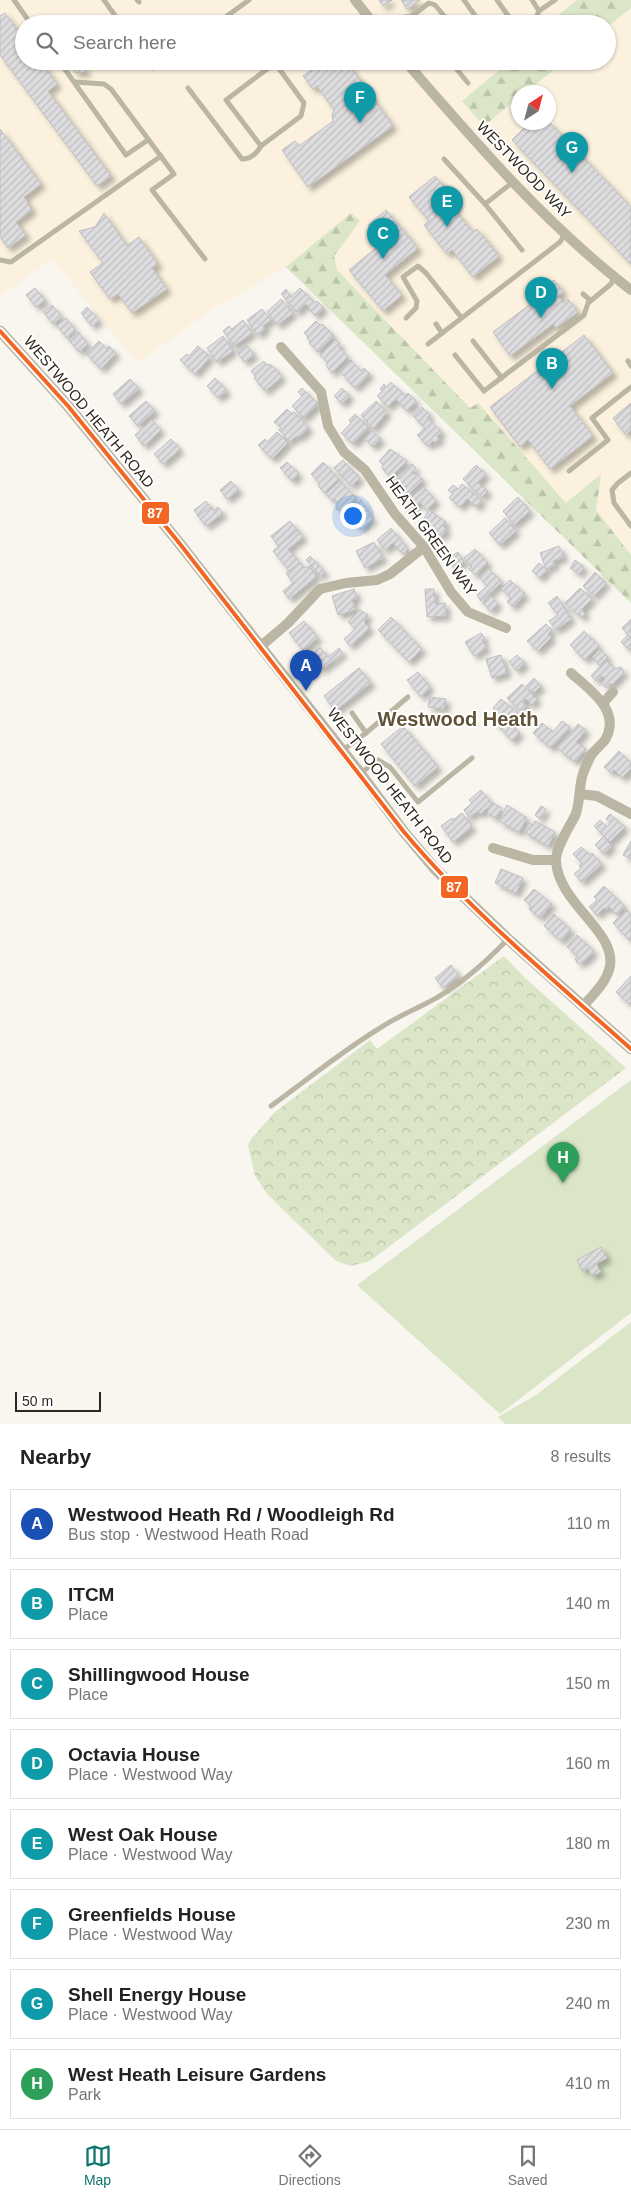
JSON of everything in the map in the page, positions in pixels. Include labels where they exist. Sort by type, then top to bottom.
[{"type":"street","points":[[355,0],[367,15]]},
{"type":"street","name":"WESTWOOD WAY","points":[[414,70],[458,122],[564,234],[631,290]]},
{"type":"street","name":"WESTWOOD HEATH ROAD","points":[[0,331],[74,414],[261,646],[404,832],[435,869],[508,939],[631,1049]]},
{"type":"street","name":"HEATH GREEN WAY","points":[[281,347],[321,392],[328,426],[344,452],[366,470],[395,514],[424,547],[451,592],[468,612],[506,628]]},
{"type":"street","points":[[261,646],[288,623],[320,589],[346,583],[377,580],[390,574],[424,547]]},
{"type":"street","points":[[571,673],[604,702],[610,720],[605,739],[589,761],[583,774],[576,813],[556,860],[562,886],[605,940],[610,953],[610,967],[604,980],[583,1006]]},
{"type":"street","points":[[604,702],[613,692]]},
{"type":"street","points":[[580,794],[597,796],[631,814]]},
{"type":"street","points":[[494,848],[533,860],[556,860]]},
{"type":"lane","points":[[14,0],[25,15]]},
{"type":"lane","points":[[104,0],[115,15]]},
{"type":"lane","points":[[228,15],[248,0]]},
{"type":"lane","points":[[464,0],[475,15]]},
{"type":"lane","points":[[497,0],[508,15]]},
{"type":"lane","points":[[532,0],[539,11]]},
{"type":"lane","points":[[537,15],[539,11],[555,0]]},
{"type":"lane","points":[[413,15],[429,3],[435,5],[443,15]]},
{"type":"lane","points":[[66,70],[126,155],[148,140]]},
{"type":"lane","points":[[261,146],[226,100],[265,70]]},
{"type":"lane","points":[[188,88],[242,159],[248,159],[261,146],[301,116],[304,103],[281,70]]},
{"type":"lane","points":[[457,70],[468,83]]},
{"type":"lane","points":[[75,82],[104,84],[111,89],[161,156],[174,174],[152,190],[205,260]]},
{"type":"lane","points":[[0,260],[11,262],[161,156]]},
{"type":"lane","points":[[444,159],[485,204],[522,250]]},
{"type":"lane","points":[[485,204],[514,181]]},
{"type":"lane","points":[[428,344],[560,242],[564,234]]},
{"type":"lane","points":[[406,318],[416,308],[417,301],[403,277],[418,266],[426,272],[461,318]]},
{"type":"lane","points":[[455,355],[484,391],[584,315],[590,300],[611,284],[614,277]]},
{"type":"lane","points":[[583,294],[590,300]]},
{"type":"lane","points":[[436,324],[442,332]]},
{"type":"lane","points":[[473,341],[502,378]]},
{"type":"lane","points":[[569,471],[608,440],[592,418],[631,387]]},
{"type":"lane","points":[[631,473],[612,490],[614,504],[631,526]]},
{"type":"lane","points":[[342,750],[366,733],[408,697]]},
{"type":"lane","points":[[352,713],[366,733]]},
{"type":"lane","points":[[360,773],[378,760],[390,767],[418,802],[472,758]]},
{"type":"lane","points":[[272,1106],[372,1033],[449,988],[486,960],[508,939]]},
{"type":"shaded area","points":[[0,0],[631,0],[631,603],[286,267],[213,309],[137,363],[52,259],[0,297]]},
{"type":"green space","points":[[577,0],[631,0],[631,8],[616,20],[616,15],[558,15]]},
{"type":"green space","points":[[499,70],[554,70],[535,85],[511,85],[511,104],[484,126],[462,101]]},
{"type":"green space","points":[[351,213],[360,221],[334,256],[337,270],[470,408],[478,403],[566,503],[601,474],[596,510],[631,555],[631,603],[286,267]]},
{"type":"green space","points":[[504,956],[524,977],[626,1068],[370,1261],[351,1266],[336,1261],[267,1194],[255,1176],[248,1145],[251,1139],[275,1112],[370,1040],[377,1049]]},
{"type":"green space","points":[[631,1080],[631,1313],[500,1414],[357,1285]]},
{"type":"green space","points":[[631,1322],[631,1424],[505,1424],[498,1417],[536,1395]]},
{"type":"building","points":[[379,0],[392,0],[383,6]]},
{"type":"building","points":[[401,0],[420,0],[407,9]]},
{"type":"building","points":[[5,13],[15,27],[15,70],[47,70],[57,84],[48,91],[111,176],[97,186],[0,55],[0,16]]},
{"type":"building","points":[[74,70],[86,70],[87,72],[76,73]]},
{"type":"building","points":[[311,70],[353,70],[393,126],[308,187],[282,150],[295,141],[299,146],[333,121],[332,115],[334,110],[317,86],[313,89],[303,76]]},
{"type":"building","points":[[0,129],[41,184],[24,197],[32,210],[16,222],[26,235],[8,248],[0,237]]},
{"type":"building","points":[[556,129],[631,207],[631,264],[512,140],[522,130]]},
{"type":"building","points":[[435,176],[456,201],[451,205],[462,219],[473,232],[477,229],[499,256],[473,277],[452,250],[447,254],[424,225],[429,221],[409,197]]},
{"type":"building","points":[[386,210],[418,248],[385,275],[402,295],[383,311],[349,270],[382,243],[368,225]]},
{"type":"building","points":[[104,213],[127,246],[139,237],[158,264],[152,268],[167,289],[132,313],[118,294],[110,299],[90,272],[103,263],[79,231],[95,227]]},
{"type":"building","points":[[554,280],[563,292],[558,296],[563,303],[568,299],[578,312],[556,328],[553,324],[510,356],[493,332],[536,300],[532,296]]},
{"type":"building","points":[[35,288],[45,300],[36,307],[26,295]]},
{"type":"building","points":[[300,288],[315,303],[317,301],[324,308],[315,316],[306,304],[297,312],[281,294],[286,289],[291,297]]},
{"type":"building","points":[[281,299],[293,313],[278,325],[267,312]]},
{"type":"building","points":[[52,305],[62,317],[53,324],[43,312]]},
{"type":"building","points":[[87,307],[99,320],[92,326],[81,313]]},
{"type":"building","points":[[262,309],[271,320],[263,326],[265,329],[258,335],[247,320]]},
{"type":"building","points":[[66,318],[76,331],[67,338],[57,326]]},
{"type":"building","points":[[243,320],[252,333],[234,346],[223,331],[229,326],[232,329]]},
{"type":"building","points":[[316,321],[321,326],[322,324],[334,336],[318,352],[309,343],[311,342],[304,333]]},
{"type":"building","points":[[78,332],[88,344],[79,352],[69,340]]},
{"type":"building","points":[[584,335],[613,373],[570,406],[593,436],[550,469],[528,440],[520,447],[490,407]]},
{"type":"building","points":[[223,336],[233,351],[217,362],[207,348]]},
{"type":"building","points":[[335,340],[340,343],[339,347],[348,357],[332,373],[326,366],[328,363],[320,355]]},
{"type":"building","points":[[99,341],[107,349],[109,346],[116,353],[101,369],[86,354]]},
{"type":"building","points":[[247,345],[254,355],[244,362],[237,352]]},
{"type":"building","points":[[198,346],[210,357],[195,374],[180,360],[187,354],[189,356]]},
{"type":"building","points":[[351,360],[361,371],[364,368],[370,374],[355,388],[340,372]]},
{"type":"building","points":[[264,361],[268,366],[269,364],[274,367],[282,377],[265,391],[254,378],[256,377],[251,371]]},
{"type":"building","points":[[215,378],[227,391],[218,398],[207,386]]},
{"type":"building","points":[[130,379],[139,389],[121,404],[113,394]]},
{"type":"building","points":[[391,382],[405,396],[408,393],[416,401],[407,411],[396,399],[388,407],[377,396],[382,391],[380,389],[384,384],[386,387]]},
{"type":"building","points":[[302,388],[318,404],[304,418],[292,406],[302,396],[298,392]]},
{"type":"building","points":[[342,388],[350,396],[342,404],[334,396]]},
{"type":"building","points":[[146,401],[155,411],[138,426],[129,416]]},
{"type":"building","points":[[376,401],[387,412],[373,429],[361,415]]},
{"type":"building","points":[[631,403],[631,430],[626,435],[613,418]]},
{"type":"building","points":[[422,407],[430,415],[427,418],[442,432],[437,436],[440,439],[435,443],[433,441],[428,446],[417,435],[425,428],[413,416]]},
{"type":"building","points":[[287,409],[292,414],[294,412],[309,428],[301,436],[295,437],[290,442],[279,430],[281,428],[274,422]]},
{"type":"building","points":[[355,414],[369,428],[353,444],[341,433],[351,423],[349,420]]},
{"type":"building","points":[[152,420],[161,430],[144,446],[135,435]]},
{"type":"building","points":[[372,431],[381,439],[373,447],[365,439]]},
{"type":"building","points":[[277,432],[288,443],[272,459],[258,445],[265,439],[267,442]]},
{"type":"building","points":[[171,439],[180,449],[163,464],[154,454]]},
{"type":"building","points":[[390,449],[407,461],[391,477],[384,471],[383,465],[379,461]]},
{"type":"building","points":[[343,460],[351,469],[343,477],[334,468]]},
{"type":"building","points":[[287,462],[299,474],[292,481],[280,468]]},
{"type":"building","points":[[323,462],[339,479],[325,493],[311,474]]},
{"type":"building","points":[[412,464],[416,468],[412,472],[414,475],[416,473],[423,480],[408,495],[394,480]]},
{"type":"building","points":[[476,465],[486,474],[478,483],[488,491],[482,497],[463,479]]},
{"type":"building","points":[[351,469],[360,478],[351,486],[343,477]]},
{"type":"building","points":[[231,481],[239,490],[227,499],[220,490]]},
{"type":"building","points":[[340,481],[356,498],[340,511],[336,509],[338,503],[334,499],[332,501],[326,494]]},
{"type":"building","points":[[462,484],[482,501],[477,507],[467,499],[460,507],[449,498],[453,494],[448,490],[453,485],[458,489]]},
{"type":"building","points":[[424,487],[436,501],[426,510],[420,502],[409,511],[403,504]]},
{"type":"building","points":[[518,497],[530,511],[514,525],[503,511]]},
{"type":"building","points":[[361,500],[373,519],[361,529],[345,513]]},
{"type":"building","points":[[206,501],[211,507],[198,516],[194,510]]},
{"type":"building","points":[[211,507],[214,511],[218,507],[223,513],[206,526],[198,516]]},
{"type":"building","points":[[429,510],[446,522],[443,526],[447,529],[441,537],[421,523]]},
{"type":"building","points":[[505,518],[516,531],[500,545],[489,533]]},
{"type":"building","points":[[290,521],[298,530],[278,546],[271,536]]},
{"type":"building","points":[[391,528],[408,549],[403,554],[393,543],[385,550],[377,540]]},
{"type":"building","points":[[298,530],[303,537],[288,549],[300,563],[289,571],[273,551]]},
{"type":"building","points":[[374,542],[383,558],[365,568],[356,551]]},
{"type":"building","points":[[559,546],[564,557],[553,561],[555,565],[546,569],[540,553]]},
{"type":"building","points":[[475,549],[488,563],[475,575],[469,569],[472,567],[464,558]]},
{"type":"building","points":[[458,552],[464,562],[454,568],[448,558]]},
{"type":"building","points":[[310,556],[325,572],[320,576],[306,560]]},
{"type":"building","points":[[575,560],[584,567],[579,574],[570,568]]},
{"type":"building","points":[[300,563],[304,568],[310,566],[316,577],[289,599],[283,591],[293,583],[286,573]]},
{"type":"building","points":[[539,563],[547,570],[540,578],[532,571]]},
{"type":"building","points":[[489,569],[502,582],[481,601],[477,595],[487,586],[479,577]]},
{"type":"building","points":[[595,572],[606,583],[594,596],[583,586]]},
{"type":"building","points":[[510,580],[525,594],[513,607],[507,602],[511,598],[501,589]]},
{"type":"building","points":[[580,588],[592,599],[582,609],[585,614],[583,617],[565,603]]},
{"type":"building","points":[[354,589],[357,598],[352,600],[355,610],[338,615],[332,596]]},
{"type":"building","points":[[425,589],[434,589],[435,604],[445,603],[446,616],[427,617]]},
{"type":"building","points":[[491,596],[498,604],[490,611],[483,603]]},
{"type":"building","points":[[557,596],[571,619],[556,630],[549,621],[558,615],[548,603]]},
{"type":"building","points":[[360,610],[368,615],[364,622],[370,628],[350,646],[344,639],[355,629],[348,622]]},
{"type":"building","points":[[391,617],[422,649],[409,662],[378,630]]},
{"type":"building","points":[[631,619],[631,638],[622,628]]},
{"type":"building","points":[[304,621],[318,638],[303,650],[289,633]]},
{"type":"building","points":[[546,624],[552,630],[548,634],[552,637],[538,651],[527,641]]},
{"type":"building","points":[[584,631],[599,646],[585,660],[570,645]]},
{"type":"building","points":[[481,633],[485,638],[482,640],[486,648],[474,656],[465,642]]},
{"type":"building","points":[[628,635],[631,638],[631,648],[629,650],[621,642]]},
{"type":"building","points":[[320,647],[328,657],[339,648],[343,653],[321,670],[310,655]]},
{"type":"building","points":[[600,649],[608,657],[600,665],[592,657]]},
{"type":"building","points":[[501,655],[507,673],[492,678],[486,659]]},
{"type":"building","points":[[517,655],[525,663],[517,671],[509,662]]},
{"type":"building","points":[[606,660],[615,669],[621,667],[624,672],[612,685],[610,683],[606,688],[602,683],[605,679],[602,676],[596,681],[591,676]]},
{"type":"building","points":[[359,668],[371,683],[335,711],[324,696]]},
{"type":"building","points":[[418,672],[430,687],[421,697],[407,680]]},
{"type":"building","points":[[534,678],[541,686],[534,693],[526,686]]},
{"type":"building","points":[[522,684],[537,699],[532,705],[526,699],[522,702],[527,706],[521,711],[507,698]]},
{"type":"building","points":[[430,697],[446,699],[444,709],[428,707]]},
{"type":"building","points":[[501,699],[519,714],[509,724],[520,733],[512,741],[493,720],[498,714],[493,708]]},
{"type":"building","points":[[562,721],[570,727],[551,748],[533,733],[542,723],[553,732]]},
{"type":"building","points":[[578,724],[586,730],[576,742],[586,749],[575,762],[557,748]]},
{"type":"building","points":[[403,726],[438,767],[415,786],[381,744]]},
{"type":"building","points":[[619,751],[631,763],[631,769],[622,778],[614,770],[611,773],[604,767]]},
{"type":"building","points":[[481,790],[492,804],[480,814],[478,811],[469,817],[464,810],[472,803],[469,800]]},
{"type":"building","points":[[493,803],[502,808],[496,818],[487,813]]},
{"type":"building","points":[[507,805],[527,818],[519,832],[499,821]]},
{"type":"building","points":[[541,806],[546,809],[540,819],[535,815]]},
{"type":"building","points":[[462,813],[472,827],[453,842],[441,826]]},
{"type":"building","points":[[610,814],[625,827],[610,842],[594,826],[600,820],[607,827],[610,823],[606,819]]},
{"type":"building","points":[[535,821],[555,832],[548,846],[524,832],[529,823],[533,825]]},
{"type":"building","points":[[603,837],[612,846],[604,854],[595,845]]},
{"type":"building","points":[[631,841],[631,859],[623,855]]},
{"type":"building","points":[[581,847],[590,855],[592,853],[602,864],[582,882],[574,874],[581,868],[579,866],[582,863],[573,854]]},
{"type":"building","points":[[501,869],[523,878],[516,893],[495,883]]},
{"type":"building","points":[[604,886],[625,907],[617,915],[609,907],[604,908],[597,915],[589,907],[597,900],[594,897]]},
{"type":"building","points":[[534,889],[552,904],[540,918],[529,909],[531,906],[524,900]]},
{"type":"building","points":[[626,910],[631,915],[631,938],[629,940],[613,923]]},
{"type":"building","points":[[554,914],[571,930],[561,941],[544,926]]},
{"type":"building","points":[[577,935],[594,951],[584,962],[578,964],[575,959],[578,956],[567,947]]},
{"type":"building","points":[[451,965],[459,976],[443,988],[435,978]]},
{"type":"building","points":[[631,976],[631,1002],[629,1004],[616,992]]},
{"type":"building","points":[[601,1247],[607,1258],[583,1271],[577,1260]]},
{"type":"building","points":[[596,1263],[601,1272],[592,1276],[588,1268]]},
{"type":"transit line","name":"87","points":[[0,331],[68,406],[180,544],[404,832],[457,890],[513,944],[631,1049]]},
{"type":"place","name":"Greenfields House","points":[[360,123]]},
{"type":"place","name":"Shell Energy House","points":[[572,173]]},
{"type":"place","name":"West Oak House","points":[[447,227]]},
{"type":"place","name":"Shillingwood House","points":[[383,259]]},
{"type":"place","name":"Octavia House","points":[[541,318]]},
{"type":"place","name":"ITCM","points":[[552,389]]},
{"type":"place","name":"Westwood Heath Rd / Woodleigh Rd","points":[[306,691]]},
{"type":"place","name":"West Heath Leisure Gardens","points":[[563,1183]]},
{"type":"district","name":"Westwood Heath","points":[[458,719]]}]
